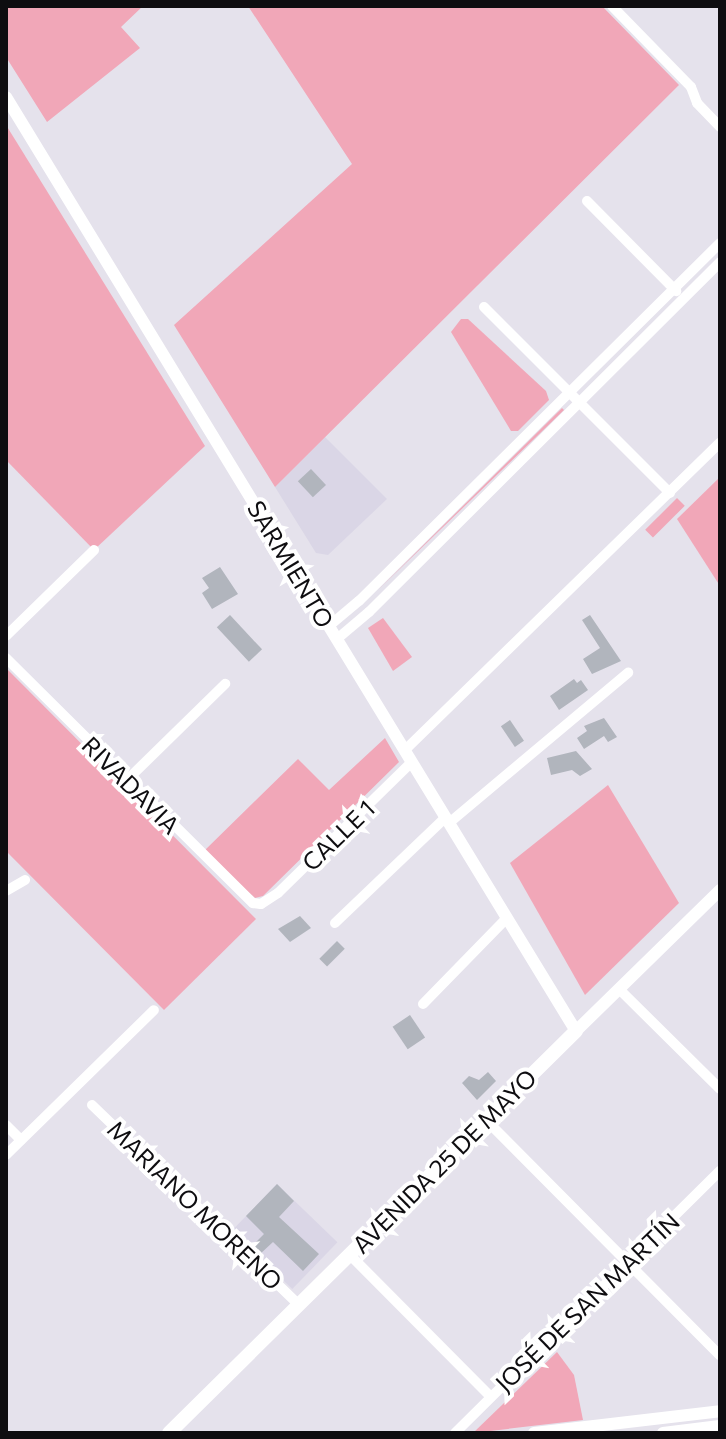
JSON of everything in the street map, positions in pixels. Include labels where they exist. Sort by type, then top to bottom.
[{"type":"main road","name":"AVENIDA 25 DE MAYO","points":[[169,1433],[576,1031]]},
{"type":"street","points":[[612,6],[691,87],[697,103],[720,127]]},
{"type":"street","name":"SARMIENTO","points":[[6,97],[576,1031]]},
{"type":"street","points":[[587,201],[683,299]]},
{"type":"street","points":[[329,626],[359,601],[720,243]]},
{"type":"street","points":[[337,639],[369,612],[720,262]]},
{"type":"street","points":[[484,307],[670,493]]},
{"type":"street","points":[[405,750],[720,443]]},
{"type":"street","points":[[6,636],[94,550]]},
{"type":"street","name":"RIVADAVIA","points":[[6,658],[245,897],[261,904]]},
{"type":"street","points":[[335,923],[448,820],[628,673]]},
{"type":"street","points":[[126,781],[225,684]]},
{"type":"street","name":"CALLE 1","points":[[261,904],[278,893],[412,762]]},
{"type":"street","points":[[6,891],[25,880]]},
{"type":"street","name":"AVENIDA 25 DE MAYO","points":[[576,1031],[720,890]]},
{"type":"street","points":[[423,1004],[507,918]]},
{"type":"street","points":[[619,989],[720,1089]]},
{"type":"street","points":[[6,1155],[154,1010]]},
{"type":"street","name":"MARIANO MORENO","points":[[92,1105],[299,1305]]},
{"type":"street","points":[[486,1120],[720,1356]]},
{"type":"street","points":[[6,1125],[21,1140]]},
{"type":"street","name":"JOSÉ DE SAN MARTÍN","points":[[455,1433],[720,1171]]},
{"type":"street","points":[[350,1255],[490,1396]]},
{"type":"street","points":[[534,1433],[720,1411]]},
{"type":"street","points":[[663,1433],[720,1426]]},
{"type":"shaded area","points":[[6,6],[143,6],[121,27],[140,48],[47,122],[6,57]]},
{"type":"shaded area","points":[[248,6],[602,6],[679,85],[275,487],[174,325],[352,164]]},
{"type":"shaded area","points":[[6,125],[205,446],[94,550],[6,460]]},
{"type":"shaded area","points":[[461,319],[468,319],[546,391],[549,400],[518,431],[511,431],[451,332]]},
{"type":"shaded area","points":[[562,408],[564,410],[378,590]]},
{"type":"shaded area","points":[[325,437],[387,499],[328,555],[316,553],[275,487]]},
{"type":"shaded area","points":[[720,477],[720,586],[677,519]]},
{"type":"shaded area","points":[[677,498],[685,506],[653,538],[645,530]]},
{"type":"shaded area","points":[[383,618],[412,657],[393,671],[368,628]]},
{"type":"shaded area","points":[[6,668],[256,919],[164,1010],[6,851]]},
{"type":"shaded area","points":[[385,738],[399,762],[263,896],[255,898],[203,852],[298,759],[329,790]]},
{"type":"shaded area","points":[[608,785],[679,903],[585,995],[510,863]]},
{"type":"shaded area","points":[[277,1184],[337,1242],[292,1289],[232,1231]]},
{"type":"shaded area","points":[[557,1352],[574,1375],[583,1420],[473,1433]]},
{"type":"building","points":[[311,469],[326,485],[313,497],[298,481]]},
{"type":"building","points":[[220,567],[238,594],[212,609],[202,593],[209,588],[202,578]]},
{"type":"building","points":[[230,615],[262,649],[249,662],[217,627]]},
{"type":"building","points":[[590,615],[621,661],[592,674],[583,659],[600,648],[582,620]]},
{"type":"building","points":[[574,679],[577,683],[581,680],[588,690],[559,710],[550,696]]},
{"type":"building","points":[[604,718],[617,737],[608,742],[604,736],[584,749],[577,738],[587,731],[584,726]]},
{"type":"building","points":[[510,720],[524,741],[515,747],[501,726]]},
{"type":"building","points":[[576,751],[592,769],[580,776],[572,770],[551,775],[547,758]]},
{"type":"building","points":[[300,916],[311,928],[290,942],[278,929]]},
{"type":"building","points":[[337,941],[345,949],[327,966],[319,959]]},
{"type":"building","points":[[410,1015],[425,1037],[408,1049],[393,1027]]},
{"type":"building","points":[[488,1072],[496,1081],[477,1100],[462,1083],[469,1076],[479,1080]]},
{"type":"building","points":[[277,1184],[294,1201],[279,1217],[319,1254],[303,1271],[273,1242],[259,1255],[251,1247],[264,1234],[246,1216]]}]
